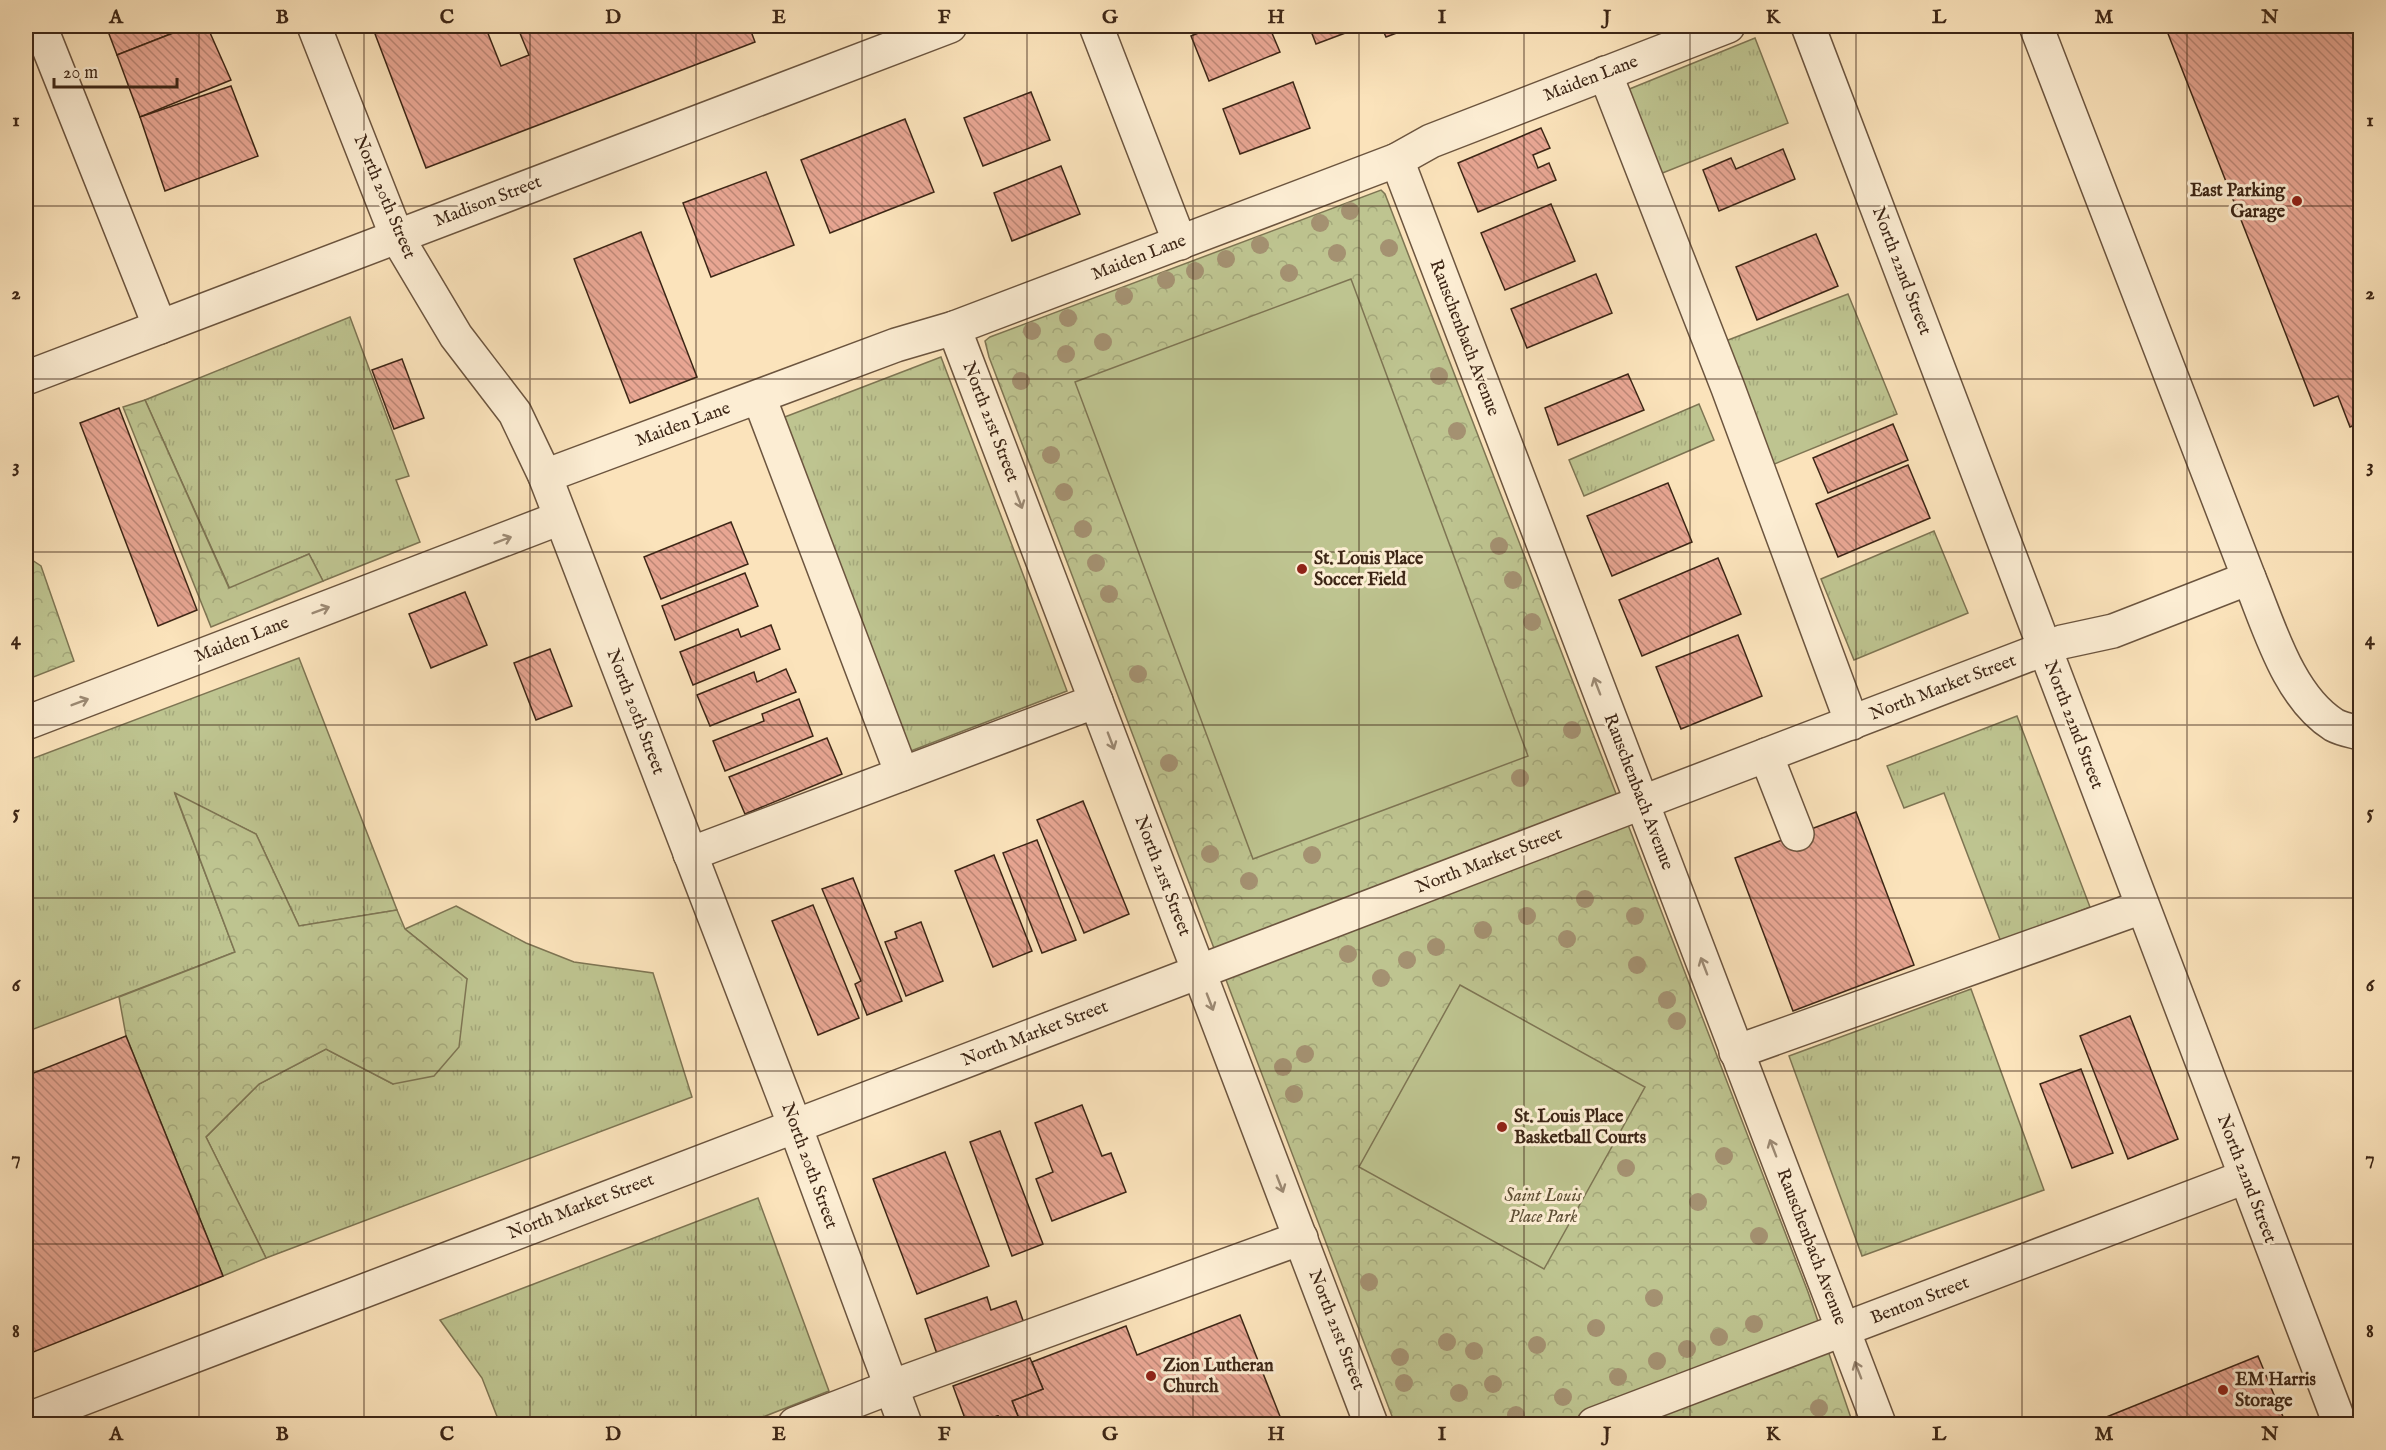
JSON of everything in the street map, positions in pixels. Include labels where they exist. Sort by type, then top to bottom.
[{"type":"street","points":[[40,26],[160,327]]},
{"type":"street","name":"North 20th Street","points":[[314,26],[397,237],[456,336],[515,413],[545,476],[795,1126],[905,1425]]},
{"type":"street","name":"Madison Street","points":[[26,378],[950,26]]},
{"type":"street","points":[[1096,26],[1180,243]]},
{"type":"street","name":"Maiden Lane","points":[[545,476],[896,345],[954,328],[1180,243],[1397,160],[1431,141],[1728,26]]},
{"type":"street","name":"North 22nd Street","points":[[1808,26],[2340,1425]]},
{"type":"street","points":[[2036,26],[2249,578],[2284,662],[2306,700],[2335,725],[2361,733]]},
{"type":"street","points":[[1605,73],[1728,388],[1852,723]]},
{"type":"street","name":"Rauschenbach Avenue","points":[[1397,160],[1878,1425]]},
{"type":"street","name":"North 21st Street","points":[[954,328],[1371,1425]]},
{"type":"street","points":[[759,397],[902,774]]},
{"type":"street","name":"Maiden Lane","points":[[26,723],[560,518]]},
{"type":"street","name":"North Market Street","points":[[26,1419],[2044,649],[2075,639],[2114,631],[2249,578]]},
{"type":"street","points":[[690,854],[1096,701]]},
{"type":"street","points":[[1766,755],[1797,834]]},
{"type":"street","points":[[1736,1052],[2142,907]]},
{"type":"street","name":"Benton Street","points":[[1594,1425],[2245,1177]]},
{"type":"street","points":[[795,1425],[891,1387],[1300,1238]]},
{"type":"green space","points":[[1755,38],[1788,123],[1660,174],[1627,90]]},
{"type":"green space","name":"Saint Louis Place Park","points":[[1381,190],[1385,194],[1808,1292],[1853,1424],[1395,1424],[989,357],[985,341],[990,337]]},
{"type":"green space","name":"St. Louis Place Soccer Field","points":[[1351,279],[1528,756],[1253,859],[1075,382]]},
{"type":"green space","points":[[1848,294],[1897,414],[1772,465],[1723,342]]},
{"type":"green space","points":[[350,317],[409,476],[396,480],[420,542],[323,581],[309,554],[230,589],[145,400]]},
{"type":"green space","points":[[941,357],[1067,691],[903,754],[777,420]]},
{"type":"green space","points":[[145,400],[229,588],[309,554],[323,581],[211,627],[123,407]]},
{"type":"green space","points":[[1699,404],[1714,440],[1584,496],[1569,460]]},
{"type":"green space","points":[[1934,531],[1968,613],[1854,660],[1821,579]]},
{"type":"green space","points":[[26,556],[41,566],[74,661],[26,680]]},
{"type":"green space","points":[[299,658],[397,910],[299,926],[256,834],[175,794],[235,952],[26,1032],[26,761]]},
{"type":"green space","points":[[2017,716],[2090,907],[2001,942],[1944,793],[1904,808],[1887,766]]},
{"type":"green space","points":[[175,793],[256,834],[299,926],[397,910],[405,929],[467,979],[459,1047],[434,1076],[393,1084],[326,1049],[259,1084],[206,1137],[266,1258],[223,1276],[126,1036],[119,997],[235,952]]},
{"type":"green space","points":[[456,906],[526,943],[574,962],[653,973],[692,1097],[266,1258],[206,1137],[259,1084],[326,1049],[393,1084],[467,979],[405,929]]},
{"type":"green space","name":"St. Louis Place Basketball Courts","points":[[1460,985],[1645,1087],[1544,1269],[1359,1167]]},
{"type":"green space","points":[[1971,989],[2044,1190],[1862,1256],[1789,1056]]},
{"type":"green space","points":[[758,1198],[829,1391],[745,1424],[500,1424],[482,1378],[440,1320]]},
{"type":"building","points":[[106,26],[191,26],[117,55]]},
{"type":"building","points":[[191,26],[207,26],[231,80],[140,117],[117,55]]},
{"type":"building","points":[[372,26],[485,26],[501,66],[529,55],[517,26],[749,26],[755,42],[426,168]]},
{"type":"building","points":[[1216,26],[1269,26],[1280,52],[1209,81],[1191,36]]},
{"type":"building","points":[[1309,26],[1364,26],[1316,44]]},
{"type":"building","points":[[1381,26],[1415,26],[1386,37]]},
{"type":"building","name":"East Parking Garage","points":[[2165,26],[2360,26],[2360,423],[2350,427],[2338,396],[2314,406]]},
{"type":"building","points":[[1293,82],[1310,128],[1240,154],[1223,109]]},
{"type":"building","points":[[231,86],[258,156],[165,191],[140,117]]},
{"type":"building","points":[[1031,92],[1050,140],[983,166],[964,118]]},
{"type":"building","points":[[905,119],[934,192],[830,233],[801,160]]},
{"type":"building","points":[[1541,128],[1550,148],[1533,155],[1538,168],[1549,163],[1556,180],[1478,212],[1458,163]]},
{"type":"building","points":[[1783,149],[1795,179],[1719,211],[1703,170],[1731,158],[1736,169]]},
{"type":"building","points":[[1061,166],[1080,214],[1012,241],[994,193]]},
{"type":"building","points":[[766,172],[794,245],[711,277],[683,203]]},
{"type":"building","points":[[1551,204],[1575,261],[1505,290],[1481,233]]},
{"type":"building","points":[[641,232],[697,377],[630,403],[574,259]]},
{"type":"building","points":[[1816,234],[1838,286],[1757,320],[1736,267]]},
{"type":"building","points":[[1596,274],[1612,313],[1527,348],[1511,309]]},
{"type":"building","points":[[402,359],[424,418],[394,429],[372,370]]},
{"type":"building","points":[[1628,374],[1644,410],[1558,445],[1545,408]]},
{"type":"building","points":[[119,408],[197,610],[158,626],[80,423]]},
{"type":"building","points":[[1893,424],[1908,460],[1828,493],[1813,458]]},
{"type":"building","points":[[1908,465],[1930,518],[1838,557],[1816,504]]},
{"type":"building","points":[[1668,483],[1692,542],[1612,576],[1587,516]]},
{"type":"building","points":[[731,522],[748,564],[661,599],[644,557]]},
{"type":"building","points":[[1718,558],[1741,614],[1642,656],[1619,600]]},
{"type":"building","points":[[745,573],[758,606],[675,640],[662,606]]},
{"type":"building","points":[[465,592],[487,645],[431,668],[409,614]]},
{"type":"building","points":[[771,625],[780,649],[693,685],[680,652],[738,629],[741,637]]},
{"type":"building","points":[[1738,635],[1762,696],[1681,729],[1656,667]]},
{"type":"building","points":[[550,649],[572,706],[536,720],[514,663]]},
{"type":"building","points":[[786,669],[796,692],[710,726],[697,695],[754,672],[757,682]]},
{"type":"building","points":[[799,699],[813,736],[725,771],[713,741],[764,721],[762,714]]},
{"type":"building","points":[[827,738],[842,774],[745,814],[729,777]]},
{"type":"building","points":[[1083,801],[1129,914],[1084,933],[1037,820]]},
{"type":"building","points":[[1856,812],[1914,965],[1793,1011],[1735,858]]},
{"type":"building","points":[[1037,840],[1076,940],[1042,953],[1003,853]]},
{"type":"building","points":[[994,855],[1032,951],[993,967],[955,871]]},
{"type":"building","points":[[853,878],[902,1001],[867,1015],[855,984],[861,981],[822,889]]},
{"type":"building","points":[[813,905],[859,1018],[818,1035],[772,921]]},
{"type":"building","points":[[921,922],[943,981],[906,996],[885,942],[897,938],[895,932]]},
{"type":"building","points":[[2130,1016],[2178,1139],[2128,1159],[2080,1036]]},
{"type":"building","points":[[126,1036],[223,1276],[26,1355],[26,1207],[33,1204],[26,1186],[26,1076]]},
{"type":"building","points":[[2081,1069],[2113,1153],[2072,1168],[2040,1084]]},
{"type":"building","points":[[1082,1105],[1102,1156],[1111,1153],[1126,1192],[1052,1221],[1036,1179],[1053,1172],[1035,1123]]},
{"type":"building","points":[[1000,1131],[1043,1244],[1012,1256],[970,1142]]},
{"type":"building","points":[[945,1152],[989,1266],[917,1294],[873,1179]]},
{"type":"building","points":[[987,1297],[991,1310],[1016,1301],[1024,1323],[937,1354],[925,1319]]},
{"type":"building","name":"Zion Lutheran Church","points":[[1240,1315],[1283,1424],[1021,1424],[1012,1401],[1043,1389],[1032,1362],[1126,1326],[1137,1355]]},
{"type":"building","name":"EM Harris Storage","points":[[2258,1356],[2286,1424],[2089,1424]]},
{"type":"building","points":[[1030,1358],[1043,1389],[1012,1401],[1021,1424],[1001,1424],[998,1416],[967,1424],[953,1386]]},
{"type":"building","points":[[998,1416],[1001,1424],[973,1424]]},
{"type":"place","name":"East Parking Garage","points":[[2297,201]]},
{"type":"place","name":"St. Louis Place Soccer Field","points":[[1302,569]]},
{"type":"place","name":"St. Louis Place Basketball Courts","points":[[1502,1127]]},
{"type":"place","name":"Zion Lutheran Church","points":[[1151,1376]]},
{"type":"place","name":"EM Harris Storage","points":[[2223,1390]]}]
